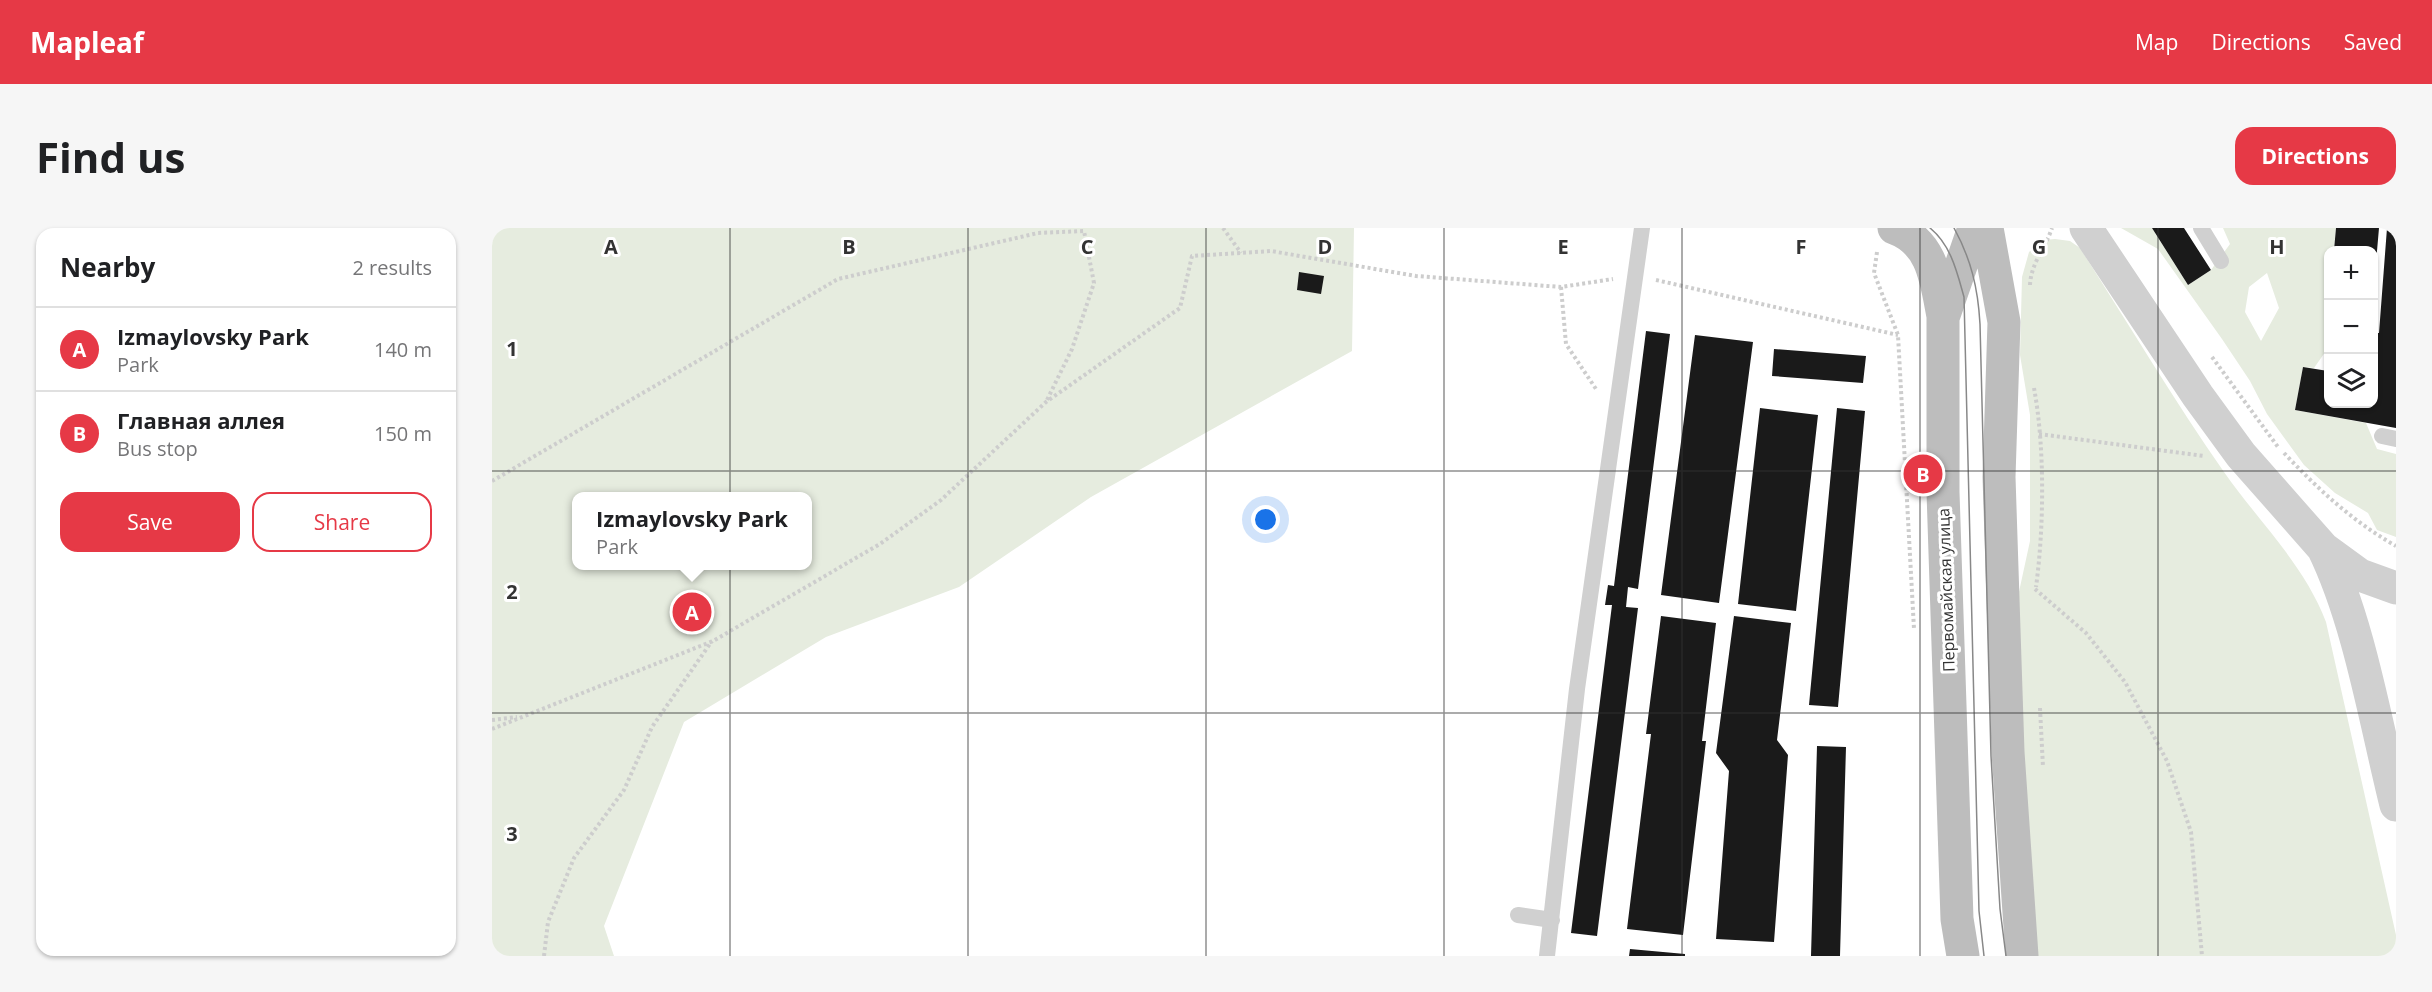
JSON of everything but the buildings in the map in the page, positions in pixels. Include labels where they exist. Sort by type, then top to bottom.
[{"type":"main road","name":"Первомайская улица","points":[[1963,956],[1958,919],[1943,504],[1943,318],[1974,228]]},
{"type":"main road","points":[[1987,228],[2004,322],[1999,477],[2008,752],[2022,956]]},
{"type":"main road","points":[[1886,234],[1907,233],[1916,240],[1929,258],[1934,269],[1943,318]]},
{"type":"street","points":[[2086,228],[2198,396],[2247,461],[2323,548],[2360,575],[2396,588]]},
{"type":"street","points":[[2323,548],[2336,574],[2355,640],[2396,805]]},
{"type":"lane","points":[[1547,956],[1577,689],[1642,228]]},
{"type":"lane","points":[[2201,228],[2221,261]]},
{"type":"lane","points":[[1518,915],[1552,920]]},
{"type":"path","points":[[1223,228],[1241,253]]},
{"type":"path","points":[[2030,293],[2031,272],[2036,257],[2045,248],[2052,228]]},
{"type":"path","points":[[492,482],[838,279],[1038,234],[1084,231],[1094,283],[1072,349],[1046,402]]},
{"type":"path","points":[[492,729],[713,640],[880,544],[941,500],[1046,402],[1180,308],[1192,256],[1271,251],[1416,276],[1561,288],[1635,275],[1898,335],[1874,273],[1886,234]]},
{"type":"path","points":[[1561,288],[1566,344],[1615,417]]},
{"type":"path","points":[[2209,353],[2279,448],[2328,499],[2369,531],[2396,546]]},
{"type":"path","points":[[2033,379],[2038,411],[2042,543],[2035,589],[2036,601]]},
{"type":"path","points":[[2039,434],[2247,461]]},
{"type":"path","points":[[2035,589],[2086,633],[2125,682],[2166,761],[2191,832],[2202,956]]},
{"type":"path","points":[[544,956],[548,922],[574,858],[624,790],[652,727],[713,640]]},
{"type":"path","points":[[2040,696],[2043,779]]},
{"type":"path","points":[[492,720],[524,716]]},
{"type":"shaded area","points":[[492,228],[1354,228],[1352,351],[1091,497],[959,587],[826,637],[684,722],[604,926],[614,956],[492,956]]},
{"type":"shaded area","points":[[2121,228],[2152,228],[2188,285],[2211,270],[2230,244],[2223,228],[2336,228],[2334,246],[2324,246],[2324,354],[2314,368],[2303,367],[2295,410],[2366,423],[2377,449],[2396,454],[2396,537],[2377,530],[2368,513],[2335,493],[2304,465],[2267,414],[2250,381],[2158,249]],"holes":[[[2267,273],[2279,308],[2261,341],[2245,312],[2249,287]]]},
{"type":"shaded area","points":[[2044,240],[2070,241],[2080,248],[2205,444],[2293,562],[2317,601],[2326,622],[2396,935],[2396,956],[2037,956],[2021,814],[2017,601],[2030,541],[2030,415],[2020,355],[2022,277],[2029,252]]},
{"type":"tram line","points":[[1930,228],[1948,251],[1964,297],[1979,911],[1984,956]]},
{"type":"tram line","points":[[1954,228],[1973,274],[1980,324],[1991,756],[2000,909],[2006,956]]},
{"type":"place","name":"Главная аллея","points":[[1923,474]]},
{"type":"place","name":"Izmaylovsky Park","points":[[692,612]]}]
